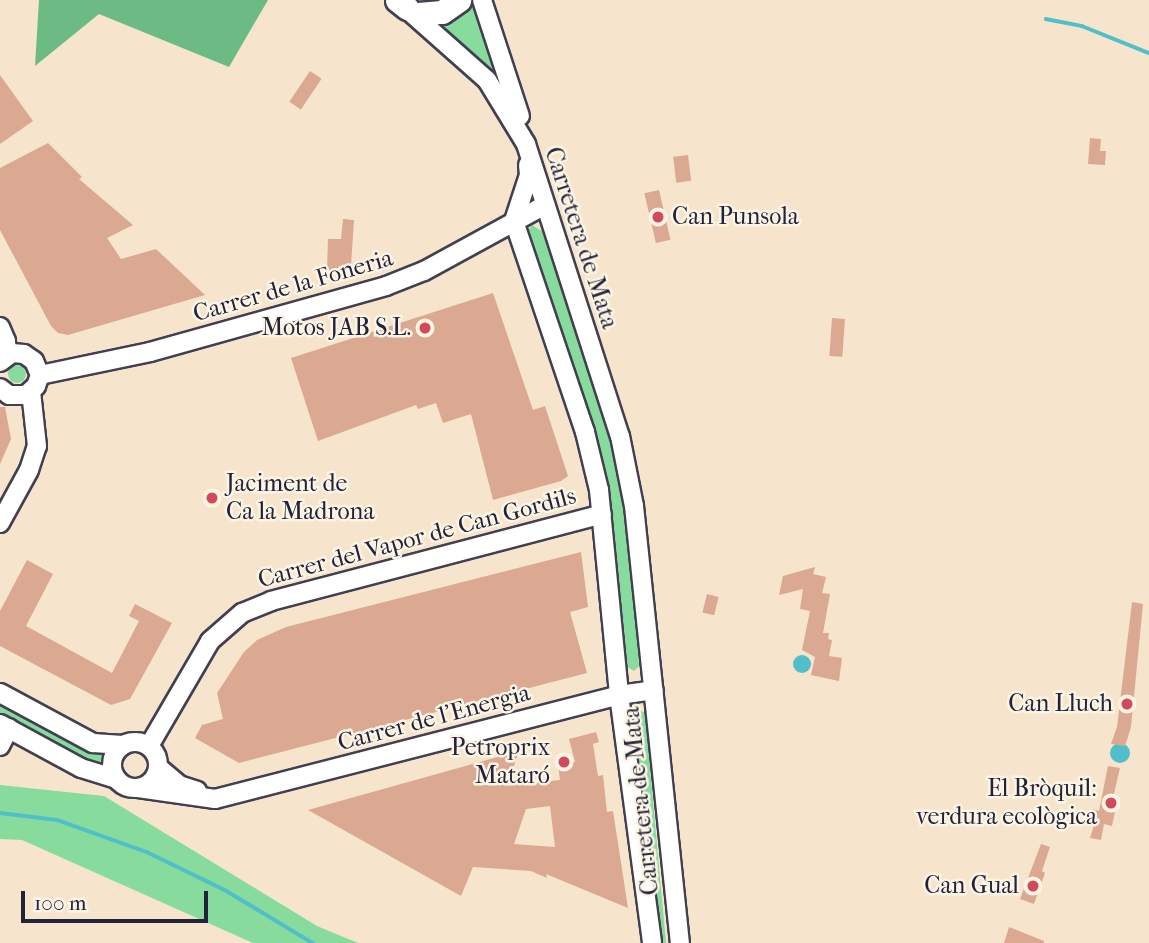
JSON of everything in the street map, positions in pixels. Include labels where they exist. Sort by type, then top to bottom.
[{"type":"main road","points":[[407,8],[442,12],[459,0]]},
{"type":"street","points":[[482,0],[526,144]]},
{"type":"street","points":[[407,8],[487,80],[526,144]]},
{"type":"street","name":"Carretera de Mata","points":[[526,144],[629,472],[680,943]]},
{"type":"street","name":"Carretera de Mata","points":[[526,144],[529,175],[514,221],[585,432],[602,514],[619,695],[652,943]]},
{"type":"street","name":"Carrer de la Foneria","points":[[40,375],[150,352],[386,286],[424,271],[545,205]]},
{"type":"street","points":[[0,327],[6,341],[3,359]]},
{"type":"street","points":[[0,523],[29,470],[37,446],[31,392],[40,375],[38,366],[30,356],[18,353],[3,359]]},
{"type":"street","points":[[0,388],[15,397],[31,392]]},
{"type":"street","name":"Carrer del Vapor de Can Gordils","points":[[149,746],[210,641],[242,613],[271,601],[602,514]]},
{"type":"street","name":"Carrer de l'Energia","points":[[138,789],[202,799],[228,797],[619,695],[654,690]]},
{"type":"street","points":[[0,693],[93,743],[123,745],[133,741],[149,746],[158,757],[159,768],[149,785],[138,789],[125,786],[117,779],[81,768],[4,726],[0,746]]},
{"type":"street","points":[[117,779],[112,760],[123,745]]},
{"type":"street","name":"Carrer de l'Energia","points":[[159,768],[179,785],[228,797]]},
{"type":"green space","points":[[39,0],[268,0],[229,67],[99,14],[35,66]]},
{"type":"green space","points":[[470,0],[475,0],[504,92],[433,22]]},
{"type":"green space","points":[[532,225],[542,231],[550,251],[614,448],[624,498],[632,567],[639,666],[634,671],[625,665],[607,498],[525,235]]},
{"type":"green space","points":[[13,365],[21,365],[26,374],[24,381],[13,383],[8,378],[8,370]]},
{"type":"green space","points":[[0,700],[103,751],[99,769],[0,718]]},
{"type":"green space","points":[[639,710],[645,713],[666,943],[655,943],[641,826],[631,718],[633,712]]},
{"type":"green space","points":[[0,785],[104,796],[317,926],[358,943],[253,943],[22,840],[0,839]]},
{"type":"water","points":[[802,655],[808,658],[811,664],[808,670],[802,673],[796,670],[793,664],[796,658]]},
{"type":"water","points":[[1120,743],[1127,746],[1130,753],[1127,760],[1120,763],[1113,760],[1110,753],[1113,746]]},
{"type":"building","points":[[310,71],[322,79],[301,110],[289,102]]},
{"type":"building","points":[[0,75],[33,121],[0,144]]},
{"type":"building","points":[[1090,138],[1101,139],[1100,151],[1106,151],[1105,165],[1088,164]]},
{"type":"building","points":[[48,143],[82,177],[79,179],[133,225],[107,238],[121,259],[156,249],[205,295],[68,335],[58,333],[51,326],[0,230],[0,168]]},
{"type":"building","points":[[688,155],[691,181],[676,183],[673,157]]},
{"type":"building","name":"Can Punsola","points":[[659,190],[670,240],[656,243],[644,193]]},
{"type":"building","points":[[343,219],[354,220],[351,266],[339,266],[339,271],[327,270],[328,239],[341,239]]},
{"type":"building","points":[[493,293],[533,410],[545,406],[568,476],[561,481],[493,500],[471,414],[443,423],[436,403],[418,409],[416,405],[318,441],[291,358]]},
{"type":"building","points":[[832,318],[845,319],[842,357],[829,356]]},
{"type":"building","points":[[0,407],[5,407],[11,439],[0,464]]},
{"type":"building","points":[[581,552],[588,607],[570,612],[587,673],[239,763],[195,738],[202,725],[223,719],[217,693],[244,652],[257,640],[286,627]]},
{"type":"building","points":[[27,560],[53,574],[26,626],[112,673],[139,621],[129,616],[135,604],[172,623],[130,699],[111,705],[0,646],[0,611]]},
{"type":"building","points":[[815,567],[813,574],[826,577],[822,593],[830,594],[823,633],[829,633],[828,639],[832,640],[829,656],[842,658],[839,681],[811,675],[815,657],[802,650],[810,611],[800,609],[803,589],[779,595],[783,576]]},
{"type":"building","points":[[707,594],[719,597],[714,615],[702,612]]},
{"type":"building","points":[[1132,602],[1143,604],[1131,727],[1125,746],[1111,744],[1117,727]]},
{"type":"building","points":[[596,732],[599,742],[593,744],[598,776],[603,775],[607,812],[613,811],[628,908],[546,874],[547,878],[531,871],[473,867],[461,896],[308,810],[519,751],[507,786],[560,780],[558,765],[575,762],[569,739]],"holes":[[[550,806],[555,847],[514,844],[526,809]]]},
{"type":"building","points":[[1108,766],[1120,768],[1110,810],[1115,811],[1112,826],[1104,824],[1101,840],[1090,838],[1095,822],[1090,820],[1092,809],[1099,811]]},
{"type":"building","name":"Can Gual","points":[[1041,844],[1050,847],[1042,871],[1045,873],[1034,904],[1020,899]]},
{"type":"building","points":[[1009,927],[1044,941],[1044,943],[1004,943]]},
{"type":"waterway","points":[[1046,19],[1082,26],[1149,53]]},
{"type":"waterway","points":[[0,813],[57,820],[147,852],[225,890],[313,943]]},
{"type":"place","name":"Can Punsola","points":[[658,217]]},
{"type":"place","name":"Motos JAB S.L.","points":[[425,328]]},
{"type":"place","name":"Jaciment de Ca la Madrona","points":[[212,498]]},
{"type":"place","name":"Can Lluch","points":[[1127,704]]},
{"type":"place","name":"Petroprix Mataró","points":[[564,762]]},
{"type":"place","name":"El Bròquil: verdura ecològica","points":[[1111,803]]},
{"type":"place","name":"Can Gual","points":[[1033,886]]}]
